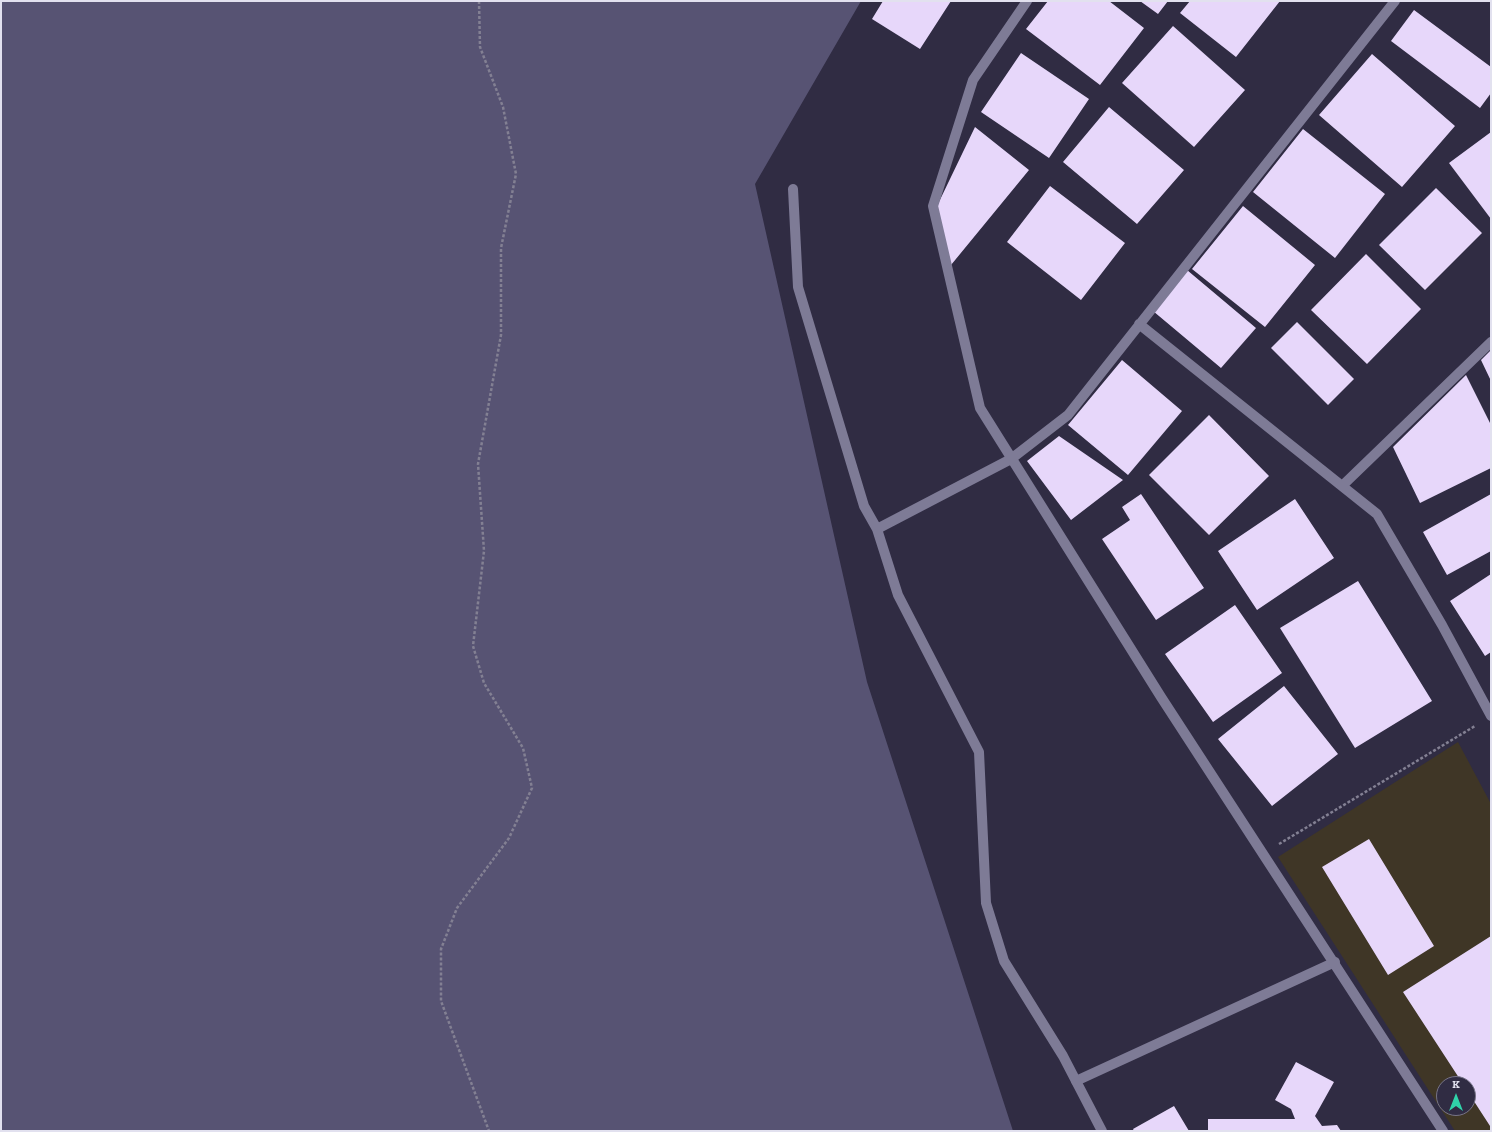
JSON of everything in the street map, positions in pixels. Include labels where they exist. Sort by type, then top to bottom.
[{"type":"street","points":[[1028,1],[973,80],[933,206],[980,408],[1161,697],[1444,1131]]},
{"type":"street","points":[[877,529],[1011,458],[1068,415],[1395,1]]},
{"type":"street","points":[[793,189],[798,287],[864,506],[877,529],[898,595],[979,752],[986,903],[1004,961],[1063,1056],[1102,1131]]},
{"type":"street","points":[[1140,324],[1377,514],[1442,626],[1491,716]]},
{"type":"street","points":[[1342,486],[1491,342]]},
{"type":"street","points":[[1076,1081],[1335,962]]},
{"type":"path","points":[[478,1],[480,47],[502,107],[516,174],[501,248],[501,335],[478,464],[484,551],[473,646],[484,683],[523,748],[532,788],[509,838],[458,908],[440,949],[440,1000],[489,1131]]},
{"type":"path","points":[[1263,853],[1376,787],[1477,724]]},
{"type":"shaded area","points":[[1,1],[861,1],[755,184],[867,682],[1013,1131],[1,1131]]},
{"type":"shaded area","points":[[1458,742],[1491,804],[1491,1131],[1455,1131],[1445,1116],[1476,1116],[1476,1076],[1436,1076],[1436,1102],[1278,857]]},
{"type":"building","points":[[883,1],[951,1],[920,49],[872,19]]},
{"type":"building","points":[[1048,1],[1109,1],[1144,28],[1100,85],[1026,29]]},
{"type":"building","points":[[1140,1],[1168,1],[1158,14]]},
{"type":"building","points":[[1190,1],[1280,1],[1236,57],[1180,13]]},
{"type":"building","points":[[1414,10],[1491,67],[1491,93],[1480,108],[1391,41]]},
{"type":"building","points":[[1173,26],[1245,90],[1194,147],[1122,83]]},
{"type":"building","points":[[1021,53],[1089,99],[1049,158],[981,112]]},
{"type":"building","points":[[1372,54],[1455,126],[1402,187],[1319,115]]},
{"type":"building","points":[[1109,107],[1184,170],[1137,224],[1063,162]]},
{"type":"building","points":[[975,127],[1029,170],[951,265],[937,206]]},
{"type":"building","points":[[1303,129],[1385,194],[1335,258],[1253,192]]},
{"type":"building","points":[[1491,132],[1491,219],[1449,163]]},
{"type":"building","points":[[1050,186],[1125,243],[1081,300],[1007,242]]},
{"type":"building","points":[[1436,188],[1482,233],[1425,290],[1379,245]]},
{"type":"building","points":[[1243,206],[1315,265],[1265,327],[1192,269]]},
{"type":"building","points":[[1366,254],[1421,309],[1367,364],[1311,310]]},
{"type":"building","points":[[1187,270],[1256,328],[1221,368],[1153,311]]},
{"type":"building","points":[[1297,322],[1354,379],[1328,405],[1271,348]]},
{"type":"building","points":[[1491,350],[1491,381],[1481,360]]},
{"type":"building","points":[[1122,360],[1182,411],[1128,475],[1068,425]]},
{"type":"building","points":[[1466,375],[1491,425],[1491,468],[1420,503],[1393,447]]},
{"type":"building","points":[[1209,415],[1269,476],[1209,535],[1149,475]]},
{"type":"building","points":[[1059,436],[1123,480],[1071,520],[1027,461]]},
{"type":"building","points":[[1141,494],[1204,588],[1156,620],[1102,539],[1130,520],[1122,507]]},
{"type":"building","points":[[1491,494],[1491,551],[1447,575],[1423,532]]},
{"type":"building","points":[[1295,499],[1334,558],[1257,610],[1218,551]]},
{"type":"building","points":[[1491,574],[1491,652],[1485,656],[1450,601]]},
{"type":"building","points":[[1358,581],[1432,701],[1355,748],[1280,628]]},
{"type":"building","points":[[1235,605],[1282,673],[1213,722],[1165,654]]},
{"type":"building","points":[[1284,686],[1338,754],[1272,806],[1218,739]]},
{"type":"building","points":[[1369,839],[1434,946],[1388,975],[1322,867]]},
{"type":"building","points":[[1491,936],[1490,1126],[1476,1104],[1476,1076],[1458,1076],[1403,992]]},
{"type":"building","points":[[1296,1062],[1334,1082],[1315,1116],[1322,1126],[1337,1125],[1341,1131],[1208,1131],[1208,1119],[1295,1119],[1291,1109],[1275,1100]]},
{"type":"building","points":[[1174,1106],[1189,1131],[1134,1131],[1133,1129]]}]
